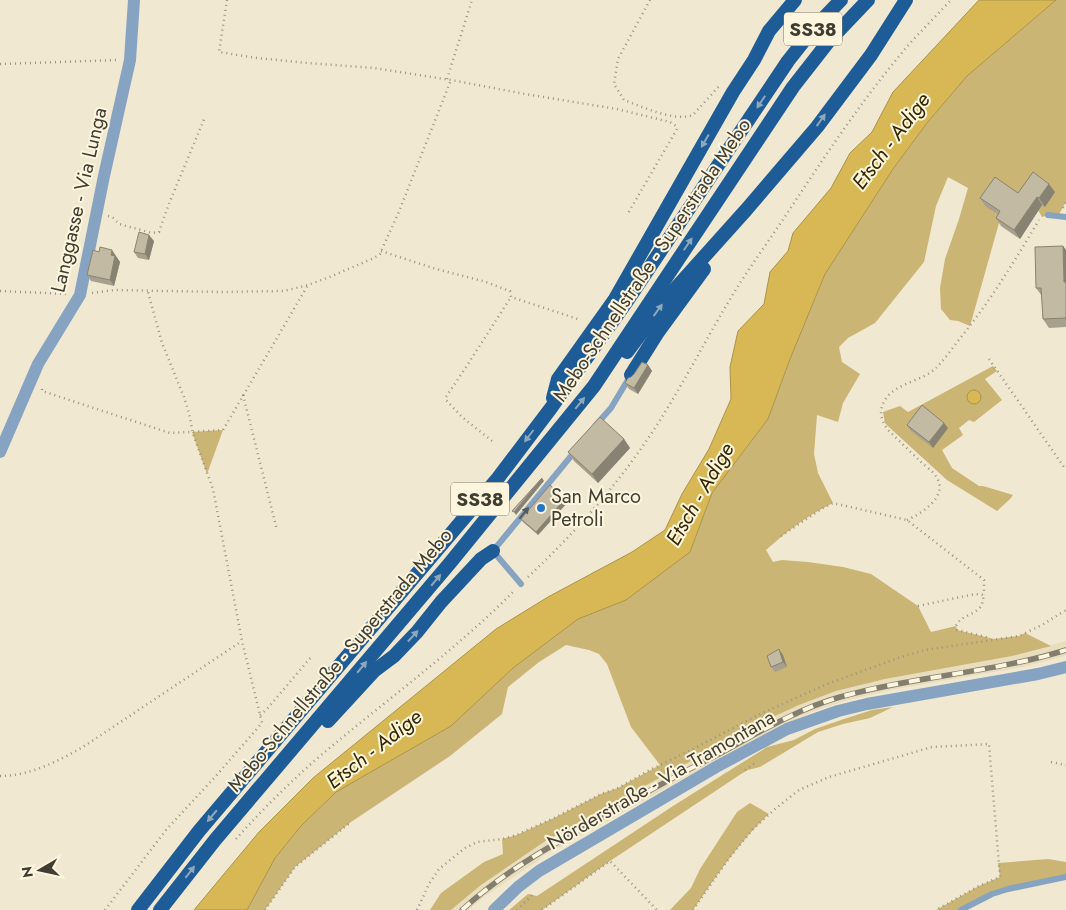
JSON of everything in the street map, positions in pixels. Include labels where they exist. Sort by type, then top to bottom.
[{"type":"highway","points":[[550,408],[558,379],[615,299],[769,31],[795,0]]},
{"type":"highway","name":"Mebo-Schnellstraße - Superstrada Mebo","points":[[138,910],[199,832],[498,478],[625,304],[788,61],[815,27],[841,0]]},
{"type":"highway","points":[[594,386],[612,372],[667,298],[804,142],[871,55],[906,0]]},
{"type":"highway","name":"Mebo-Schnellstraße - Superstrada Mebo","points":[[160,910],[214,840],[450,563],[594,386],[793,87],[829,41],[865,3]]},
{"type":"highway","points":[[631,375],[658,332],[700,274],[799,159],[804,142]]},
{"type":"highway","points":[[300,739],[318,731],[374,671],[394,656],[412,638],[441,602],[480,559],[493,551]]},
{"type":"street","name":"Langgasse - Via Lunga","points":[[0,452],[38,364],[80,295],[130,60],[134,0]]},
{"type":"street","name":"Nörderstraße - Via Tramontana","points":[[494,910],[518,887],[539,871],[716,767],[787,730],[838,711],[867,704],[1038,674],[1066,667]]},
{"type":"lane","points":[[1045,216],[1066,217]]},
{"type":"lane","points":[[594,429],[611,408],[631,375]]},
{"type":"lane","points":[[521,584],[493,551],[582,443]]},
{"type":"lane","points":[[961,910],[992,894],[1066,877]]},
{"type":"path","points":[[227,0],[219,52],[282,61],[374,68],[449,79],[617,109],[670,122],[676,126],[676,129],[627,215]]},
{"type":"path","points":[[0,291],[73,296],[114,290],[148,292],[284,291],[308,286],[374,258],[381,252],[398,214],[449,79],[472,0]]},
{"type":"path","points":[[650,0],[618,60],[614,84],[624,100],[669,116],[687,118],[693,115],[724,80]]},
{"type":"path","points":[[232,842],[318,758],[492,614],[580,524],[614,484],[658,423],[735,292],[836,140],[906,48],[951,0]]},
{"type":"path","points":[[0,64],[130,60]]},
{"type":"path","points":[[97,212],[113,218],[119,224],[152,233],[159,232],[205,117]]},
{"type":"path","points":[[906,520],[918,515],[928,507],[936,498],[940,489],[937,478],[883,424],[881,414],[884,401],[891,392],[936,369],[1001,283],[1045,216]]},
{"type":"path","points":[[381,252],[483,281],[510,291],[511,297],[446,397],[446,400],[462,417],[492,442]]},
{"type":"path","points":[[33,376],[43,382],[42,391],[170,432],[223,430],[308,286]]},
{"type":"path","points":[[106,910],[166,830],[262,723],[242,640],[213,489],[192,432],[190,414],[162,343],[148,292]]},
{"type":"path","points":[[511,297],[578,319]]},
{"type":"path","points":[[989,359],[1066,470]]},
{"type":"path","points":[[243,395],[277,530]]},
{"type":"path","points":[[781,536],[832,503],[906,520],[984,580],[982,605],[977,611],[965,616],[956,626],[957,630],[994,639]]},
{"type":"path","points":[[918,606],[976,594],[984,595]]},
{"type":"path","points":[[416,910],[438,869],[465,848],[477,842],[517,835],[601,794],[618,788],[758,715],[827,684],[925,650],[1019,636],[1042,625],[1066,610]]},
{"type":"path","points":[[0,776],[10,776],[42,768],[68,756],[242,640]]},
{"type":"path","points":[[260,714],[267,709],[312,656]]},
{"type":"path","points":[[693,910],[730,857],[753,829],[774,809],[799,790],[829,777],[932,747],[989,744],[1000,877],[936,910]]},
{"type":"path","points":[[1051,762],[1066,765]]},
{"type":"path","points":[[265,910],[295,867],[351,822]]},
{"type":"path","points":[[542,910],[610,861],[657,910]]},
{"type":"shaded area","points":[[1056,0],[1066,0],[1066,202],[1058,216],[1048,215],[1042,217],[1038,210],[1001,216],[970,326],[950,320],[941,309],[940,288],[945,259],[968,188],[948,177],[936,206],[924,262],[875,323],[848,338],[839,347],[842,362],[860,374],[843,403],[838,422],[817,415],[814,454],[818,473],[833,503],[798,524],[766,550],[773,562],[782,560],[808,562],[843,567],[871,574],[918,606],[931,632],[956,626],[957,630],[994,639],[1019,636],[1025,633],[1051,646],[1012,656],[885,679],[836,691],[799,705],[773,717],[544,842],[481,885],[451,910],[430,910],[441,893],[484,862],[503,854],[502,839],[517,835],[554,818],[601,794],[618,788],[660,765],[631,727],[607,664],[599,654],[566,645],[539,662],[508,687],[502,714],[450,756],[351,822],[295,867],[265,910],[247,910],[275,858],[301,826],[336,792],[451,726],[513,668],[578,619],[626,600],[690,552],[712,493],[768,419],[825,274],[893,169],[927,123],[967,76]]},
{"type":"shaded area","points":[[993,366],[997,371],[985,379],[1002,400],[974,422],[969,420],[959,428],[963,435],[942,450],[952,468],[979,486],[1013,495],[997,511],[947,480],[885,423],[883,412],[900,406],[908,412]]},
{"type":"shaded area","points":[[223,430],[207,474],[192,432]]},
{"type":"shaded area","points":[[1066,641],[1065,656],[1022,667],[896,689],[847,700],[786,723],[542,856],[539,860],[485,896],[469,910],[451,910],[481,885],[544,842],[773,717],[799,705],[836,691],[885,679],[1012,656]]},
{"type":"shaded area","points":[[893,707],[870,718],[818,732],[760,767],[741,774],[610,861],[542,910],[509,910],[528,894],[537,896],[673,806],[767,747],[794,740],[815,729],[872,710]]},
{"type":"shaded area","points":[[750,803],[769,814],[738,847],[693,910],[670,910],[691,888],[700,869],[737,812]]},
{"type":"shaded area","points":[[1048,859],[1066,862],[1066,877],[1008,889],[961,910],[936,910],[979,886],[1000,877],[998,863]]},
{"type":"water","name":"Etsch - Adige","points":[[979,0],[1056,0],[967,76],[927,123],[893,169],[825,274],[768,419],[712,493],[690,552],[626,600],[578,619],[513,668],[451,726],[336,792],[301,826],[275,858],[247,910],[194,910],[259,832],[313,778],[496,629],[548,597],[632,552],[665,530],[682,494],[709,449],[731,399],[730,367],[738,331],[764,304],[770,272],[788,251],[793,233],[831,188],[850,153],[872,132],[893,92]]},
{"type":"water","points":[[971,390],[977,390],[981,397],[977,404],[971,404],[967,400],[967,394]]},
{"type":"building","points":[[1033,172],[1049,184],[1039,198],[1037,197],[1014,230],[996,218],[1000,211],[980,198],[995,177],[1018,193]]},
{"type":"building","points":[[139,232],[149,235],[145,254],[134,252]]},
{"type":"building","points":[[1063,246],[1066,318],[1043,319],[1041,288],[1036,288],[1035,247]]},
{"type":"building","points":[[100,247],[112,250],[111,255],[115,256],[110,280],[87,275],[93,250],[99,252]]},
{"type":"building","points":[[642,362],[648,365],[634,388],[625,383]]},
{"type":"building","points":[[922,405],[944,423],[929,442],[907,425]]},
{"type":"building","points":[[600,417],[624,439],[592,474],[568,452]]},
{"type":"building","points":[[542,478],[514,512],[512,511]]},
{"type":"building","name":"San Marco Petroli","points":[[550,485],[565,499],[536,532],[521,519]]},
{"type":"building","points":[[779,649],[783,662],[771,667],[767,656]]},
{"type":"railway","points":[[462,910],[509,873],[559,841],[670,779],[808,708],[868,690],[1010,664],[1066,650]]},
{"type":"place","name":"San Marco Petroli","points":[[541,508]]}]
